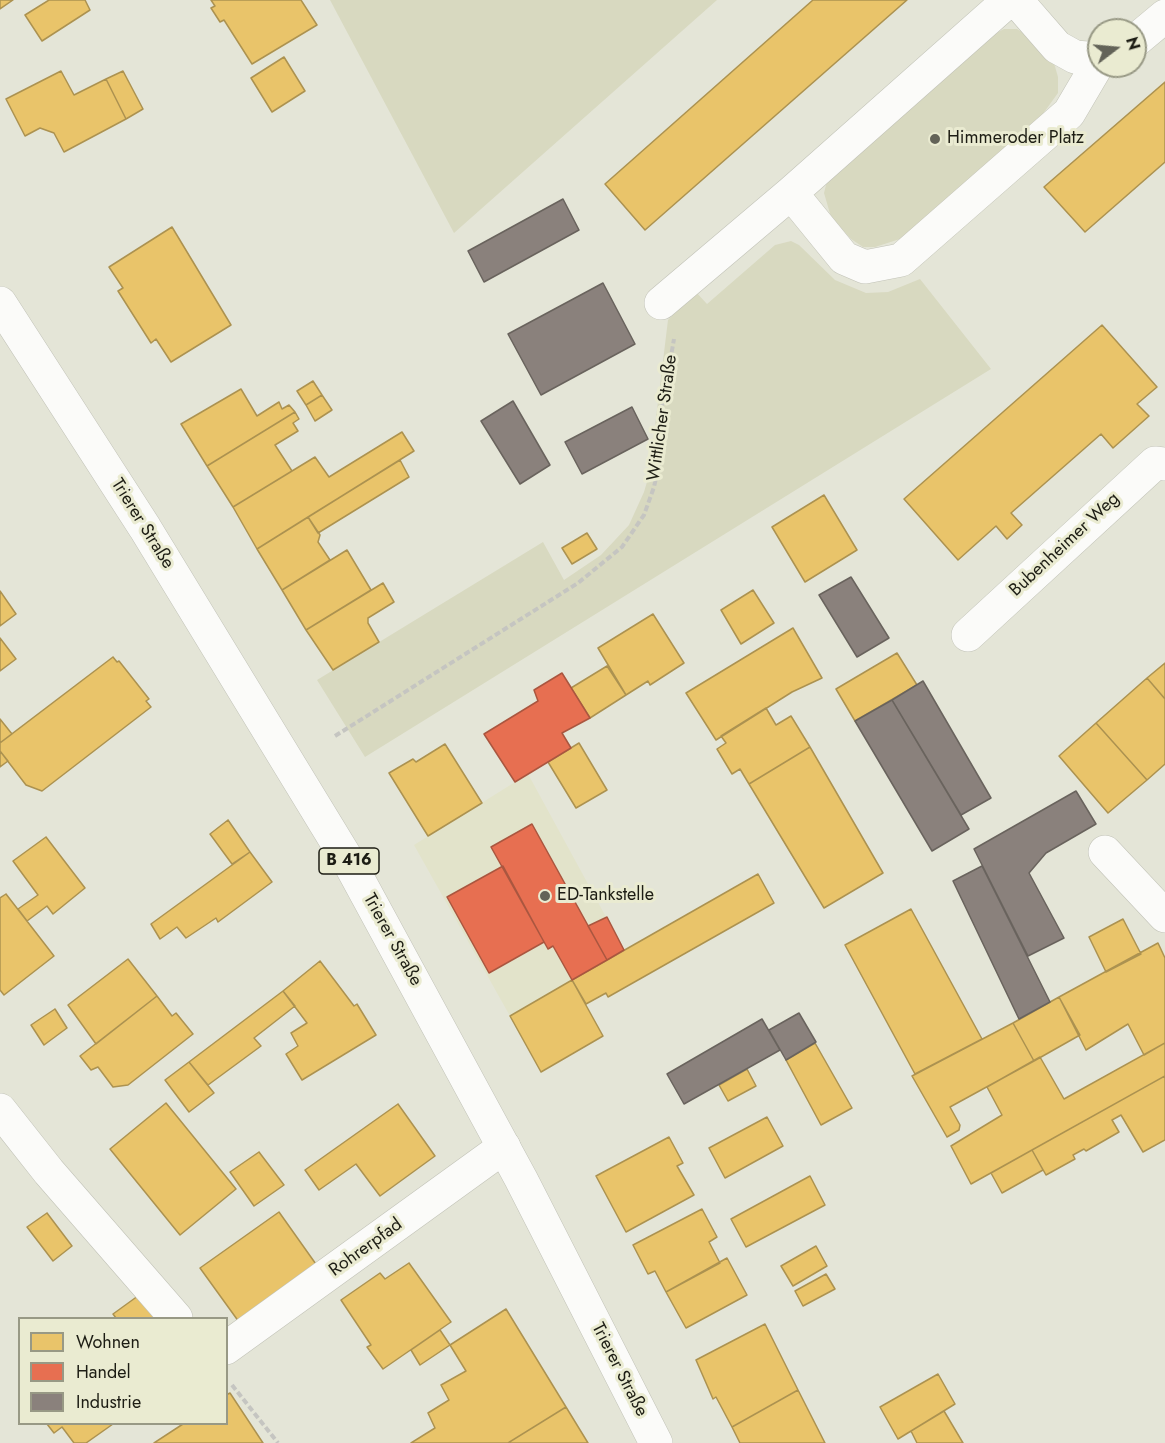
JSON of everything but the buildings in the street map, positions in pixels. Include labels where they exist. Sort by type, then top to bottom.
[{"type":"main road","points":[[669,315],[791,193],[1009,0]]},
{"type":"main road","points":[[1016,0],[1057,47],[1075,57],[1087,58]]},
{"type":"main road","points":[[1147,31],[1165,16]]},
{"type":"main road","points":[[791,193],[844,258],[865,267],[901,260],[1069,114],[1089,78]]},
{"type":"main road","name":"Trierer Straße","points":[[0,303],[145,528],[314,801],[504,1147],[656,1443]]},
{"type":"main road","name":"Bubenheimer Weg","points":[[968,635],[1155,463],[1165,464]]},
{"type":"main road","points":[[1105,852],[1165,916]]},
{"type":"main road","points":[[0,1110],[49,1172],[175,1317]]},
{"type":"main road","name":"Rohrerpfad","points":[[228,1347],[504,1147]]},
{"type":"path","name":"Wittlicher Straße","points":[[334,736],[578,583],[622,547],[639,524],[654,487],[660,459],[660,418],[669,315]]},
{"type":"path","points":[[228,1380],[278,1443]]},
{"type":"shaded area","points":[[330,0],[717,0],[454,233]]},
{"type":"shaded area","points":[[1004,29],[1017,29],[1032,38],[1054,63],[1058,77],[1058,93],[1037,122],[903,238],[875,247],[863,247],[851,239],[831,217],[824,193],[827,181],[977,43]]},
{"type":"shaded area","points":[[791,241],[799,245],[835,280],[866,293],[888,292],[920,279],[991,369],[365,757],[317,680],[543,542],[564,580],[601,555],[629,525],[649,475],[668,320],[695,291],[707,304],[775,245]]},
{"type":"shaded area","points":[[528,774],[624,950],[510,1016],[414,845]]},
{"type":"place","name":"Himmeroder Platz","points":[[935,139]]},
{"type":"place","name":"ED-Tankstelle","points":[[545,896]]}]
